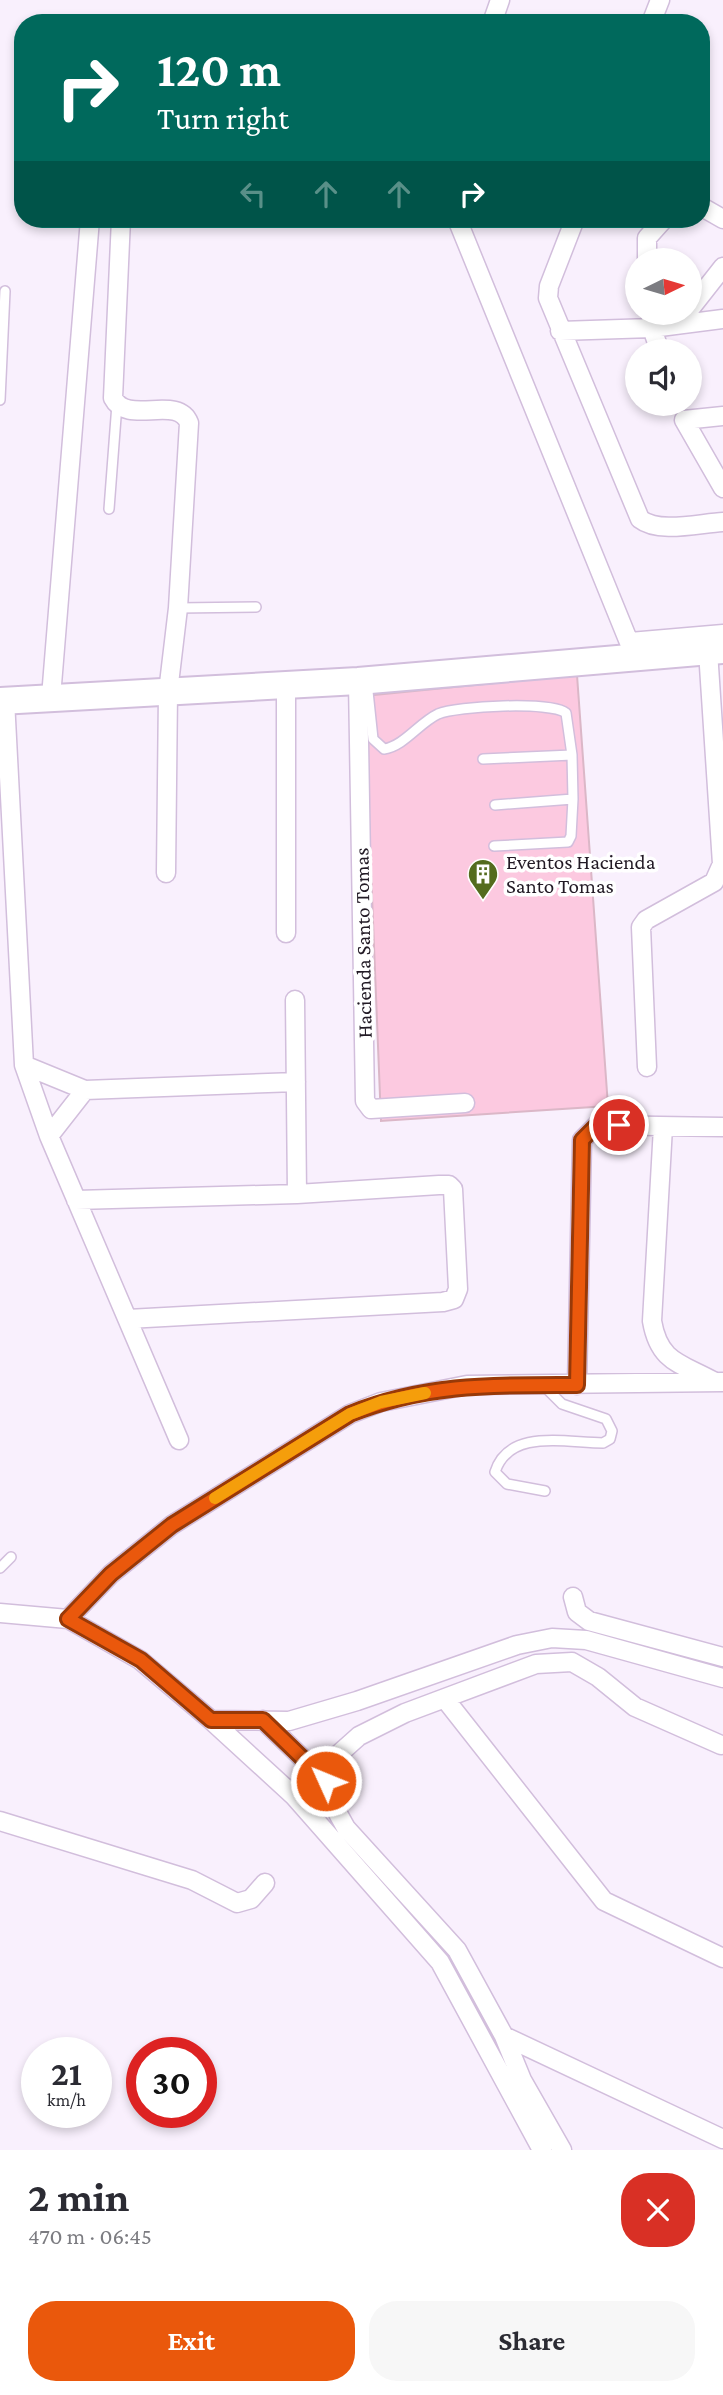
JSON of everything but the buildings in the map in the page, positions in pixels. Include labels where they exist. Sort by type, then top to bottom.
[{"type":"street","points":[[51,697],[89,228]]},
{"type":"street","points":[[120,228],[111,388],[117,404],[126,409],[176,411],[185,414],[189,423],[178,608],[168,692],[166,873]]},
{"type":"street","points":[[461,228],[632,650]]},
{"type":"street","points":[[572,228],[549,286],[548,298],[640,519],[646,525],[658,526],[723,522]]},
{"type":"street","points":[[647,248],[647,238],[656,228]]},
{"type":"street","points":[[702,294],[723,267]]},
{"type":"street","points":[[702,319],[723,319]]},
{"type":"street","points":[[560,331],[625,324]]},
{"type":"street","points":[[702,414],[723,416]]},
{"type":"street","points":[[683,416],[723,488]]},
{"type":"street","points":[[179,1440],[49,1136],[24,1065],[3,701],[363,681],[632,650],[718,645],[722,864],[714,882],[646,920],[641,927],[647,1068]]},
{"type":"street","name":"Hacienda Santo Tomas","points":[[363,681],[365,1101],[370,1109],[465,1103]]},
{"type":"street","points":[[286,685],[286,933]]},
{"type":"street","points":[[295,1000],[297,1194]]},
{"type":"street","points":[[24,1065],[85,1090],[296,1082]]},
{"type":"street","points":[[49,1136],[85,1090]]},
{"type":"street","points":[[577,1385],[582,1140],[597,1125],[723,1127]]},
{"type":"street","points":[[663,1127],[652,1321],[655,1340],[661,1352],[674,1361],[719,1382]]},
{"type":"street","points":[[76,1200],[297,1194],[449,1185],[453,1189],[458,1289],[454,1299],[443,1302],[128,1319]]},
{"type":"street","points":[[68,1619],[111,1574],[172,1525],[350,1414],[381,1402],[467,1385],[719,1382]]},
{"type":"street","points":[[573,1597],[576,1612],[589,1621],[723,1657]]},
{"type":"street","points":[[0,1613],[68,1619],[141,1660],[295,1796],[440,1962],[541,2150]]},
{"type":"street","points":[[211,1720],[289,1721],[356,1701],[517,1645],[552,1639],[586,1640],[723,1678]]},
{"type":"street","points":[[562,2150],[522,2080],[504,2036],[457,1950],[345,1828],[331,1801],[326,1781],[331,1761],[359,1736],[405,1713],[527,1667],[572,1662],[598,1677],[635,1707],[721,1745]]},
{"type":"street","points":[[445,1699],[604,1901],[723,1958]]},
{"type":"street","points":[[263,1720],[326,1781]]},
{"type":"street","points":[[0,1821],[192,1880],[237,1903],[251,1899],[265,1883]]},
{"type":"street","points":[[504,2036],[723,2139]]},
{"type":"lane","points":[[0,400],[5,291]]},
{"type":"lane","points":[[109,509],[117,404]]},
{"type":"lane","points":[[178,608],[256,607]]},
{"type":"lane","points":[[363,681],[373,739],[384,749],[439,713],[496,707],[561,709],[566,713],[572,755],[573,799],[571,836],[568,842],[494,846]]},
{"type":"lane","points":[[483,759],[572,755]]},
{"type":"lane","points":[[495,805],[573,799]]},
{"type":"lane","points":[[543,1385],[562,1404],[606,1419],[612,1431],[610,1439],[603,1443],[527,1442],[508,1450],[499,1458],[495,1472],[508,1484],[545,1491]]},
{"type":"lane","points":[[0,1568],[11,1557]]},
{"type":"slow traffic","points":[[215,1498],[350,1414],[381,1402],[425,1393]]},
{"type":"place","name":"Eventos Hacienda Santo Tomas","points":[[483,901]]},
{"type":"route","points":[[326,1781],[263,1720],[211,1720],[141,1660],[68,1619],[111,1574],[172,1525],[350,1414],[381,1402],[467,1385],[577,1385],[582,1140],[589,1130],[597,1125],[619,1125]]}]
